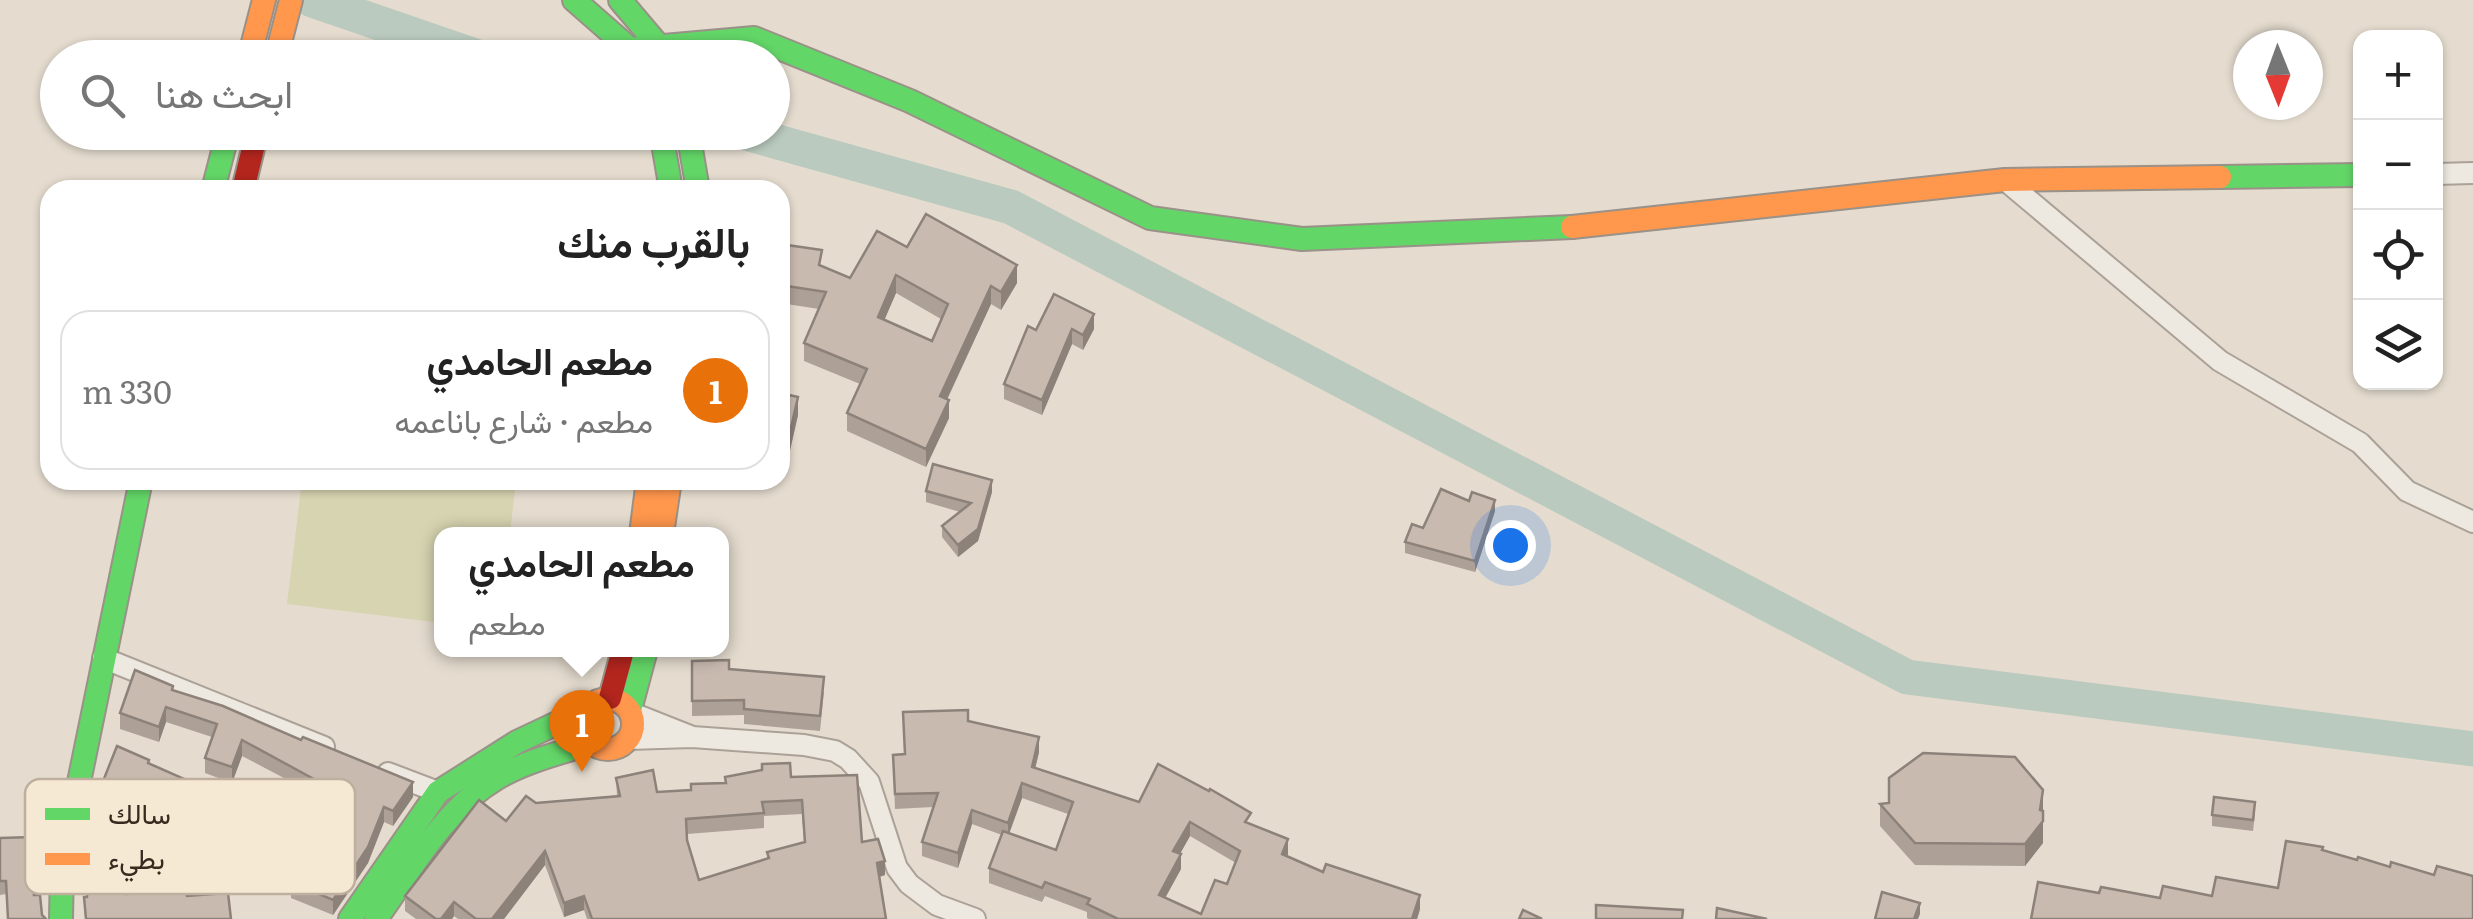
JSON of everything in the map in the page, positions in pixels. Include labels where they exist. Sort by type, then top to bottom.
[{"type":"main road","points":[[574,0],[617,40]]},
{"type":"main road","points":[[620,0],[651,40]]},
{"type":"main road","points":[[253,40],[263,5]]},
{"type":"main road","points":[[280,40],[288,10]]},
{"type":"main road","points":[[790,52],[910,100],[1150,218],[1302,240],[1599,226],[2006,180],[2353,175]]},
{"type":"main road","points":[[216,180],[223,150]]},
{"type":"main road","points":[[245,180],[252,150]]},
{"type":"main road","points":[[664,150],[669,180]]},
{"type":"main road","points":[[691,150],[696,180]]},
{"type":"main road","points":[[79,779],[139,490]]},
{"type":"main road","points":[[123,562],[154,490]]},
{"type":"main road","points":[[642,527],[647,490]]},
{"type":"main road","points":[[663,527],[669,490]]},
{"type":"main road","points":[[376,919],[452,814],[473,793],[499,776],[592,743],[612,749],[629,739],[633,730],[615,707],[622,657]]},
{"type":"main road","points":[[592,743],[583,722],[615,707],[642,674],[645,657]]},
{"type":"main road","points":[[350,919],[438,792],[518,742],[615,707]]},
{"type":"main road","points":[[60,919],[61,894]]},
{"type":"street","points":[[2443,174],[2473,173]]},
{"type":"street","points":[[2006,180],[2220,361],[2360,444],[2407,491],[2473,522]]},
{"type":"street","points":[[104,658],[438,792]]},
{"type":"street","points":[[615,707],[663,722],[692,737]]},
{"type":"street","points":[[629,739],[692,737],[820,746],[848,759],[869,782],[896,868],[909,884],[937,905],[975,919]]},
{"type":"shaded area","points":[[301,490],[515,490],[511,527],[434,527],[434,622],[287,604]]},
{"type":"building","points":[[926,214],[1017,265],[1001,292],[991,286],[940,396],[949,400],[926,449],[847,413],[867,369],[804,343],[826,292],[790,287],[790,245],[822,250],[819,265],[850,278],[877,231],[907,247]],"holes":[[[896,275],[948,304],[932,341],[878,317]]]},
{"type":"building","points":[[1054,294],[1094,314],[1083,335],[1072,329],[1042,400],[1004,384],[1028,326],[1036,330]]},
{"type":"building","points":[[790,395],[798,397],[790,432]]},
{"type":"building","points":[[933,464],[992,480],[978,529],[958,545],[942,526],[971,503],[926,491]]},
{"type":"building","points":[[1441,489],[1469,501],[1472,492],[1495,500],[1475,561],[1405,542],[1412,524],[1423,528]]},
{"type":"building","points":[[729,660],[729,669],[824,677],[820,716],[744,709],[744,700],[692,701],[692,661]]},
{"type":"building","points":[[135,670],[173,686],[172,690],[223,706],[413,782],[393,811],[384,807],[368,847],[355,867],[355,779],[314,779],[242,740],[232,767],[205,758],[217,724],[166,707],[159,727],[120,713]]},
{"type":"building","points":[[968,710],[968,721],[1039,737],[1032,767],[1139,802],[1158,764],[1251,813],[1245,822],[1288,839],[1282,854],[1323,872],[1326,864],[1420,895],[1412,919],[1118,919],[1087,904],[1090,899],[1045,882],[1042,888],[989,868],[1003,831],[1056,850],[1073,802],[1022,783],[1008,823],[972,810],[958,853],[922,842],[938,793],[895,794],[893,755],[905,754],[903,712]],"holes":[[[1190,822],[1240,851],[1227,884],[1215,880],[1201,914],[1159,895],[1181,854],[1173,851]]]},
{"type":"building","points":[[117,746],[149,760],[148,763],[184,779],[104,779]]},
{"type":"building","points":[[1923,753],[2015,757],[2043,790],[2043,821],[2025,844],[1915,843],[1880,804],[1889,803],[1889,778]]},
{"type":"building","points":[[790,763],[791,777],[857,775],[862,842],[878,839],[885,861],[877,863],[886,919],[592,919],[584,896],[564,903],[545,851],[492,919],[476,919],[454,902],[441,919],[436,919],[405,896],[479,800],[506,821],[526,796],[536,803],[620,796],[616,778],[653,770],[657,792],[691,790],[691,784],[726,783],[725,777],[762,770],[762,764]],"holes":[[[802,800],[805,842],[767,852],[769,858],[699,880],[687,840],[686,819],[764,813],[762,802]]]},
{"type":"building","points":[[2214,797],[2255,802],[2253,820],[2212,815]]},
{"type":"building","points":[[25,837],[25,894],[40,895],[46,919],[8,919],[6,881],[0,881],[0,838]]},
{"type":"building","points":[[2286,841],[2323,847],[2322,850],[2390,867],[2391,862],[2434,875],[2437,866],[2473,876],[2473,919],[2031,919],[2038,882],[2099,893],[2101,887],[2160,898],[2163,886],[2212,896],[2216,877],[2278,888]]},
{"type":"building","points":[[1882,892],[1920,903],[1914,919],[1875,919]]},
{"type":"building","points":[[228,894],[231,919],[86,919],[87,897]]},
{"type":"building","points":[[1596,905],[1683,910],[1682,919],[1596,919]]},
{"type":"building","points":[[1717,908],[1767,919],[1716,919]]},
{"type":"building","points":[[1523,910],[1542,919],[1519,919]]},
{"type":"waterway","points":[[312,0],[429,40]]},
{"type":"waterway","points":[[790,145],[1011,207],[1907,677],[2473,749]]},
{"type":"traffic: fast","points":[[574,0],[620,40]]},
{"type":"traffic: fast","points":[[620,0],[654,40]]},
{"type":"traffic: fast","points":[[731,40],[759,40]]},
{"type":"traffic: fast","points":[[790,53],[910,101],[1150,218],[1302,239],[1572,227]]},
{"type":"traffic: fast","points":[[216,180],[223,150]]},
{"type":"traffic: fast","points":[[664,150],[669,180]]},
{"type":"traffic: fast","points":[[691,150],[696,180]]},
{"type":"traffic: fast","points":[[2220,177],[2353,175]]},
{"type":"traffic: fast","points":[[80,779],[139,490]]},
{"type":"traffic: fast","points":[[630,710],[644,657]]},
{"type":"traffic: fast","points":[[350,919],[438,792],[517,742],[589,708]]},
{"type":"traffic: fast","points":[[376,919],[444,823],[478,791],[520,767],[592,743]]},
{"type":"traffic: fast","points":[[61,894],[61,919]]},
{"type":"traffic: slow","points":[[254,40],[264,0]]},
{"type":"traffic: slow","points":[[281,40],[291,0]]},
{"type":"traffic: slow","points":[[1572,227],[2005,180],[2220,177]]},
{"type":"traffic: slow","points":[[642,527],[647,490]]},
{"type":"traffic: slow","points":[[663,527],[669,490]]},
{"type":"traffic: slow","points":[[608,699],[626,706],[633,724],[626,742],[608,749],[590,742],[583,724],[590,706],[608,699]]},
{"type":"traffic: jam","points":[[245,180],[253,150]]},
{"type":"traffic: jam","points":[[610,698],[621,657]]},
{"type":"place","name":"مطعم الحامدي","points":[[582,772]]}]
